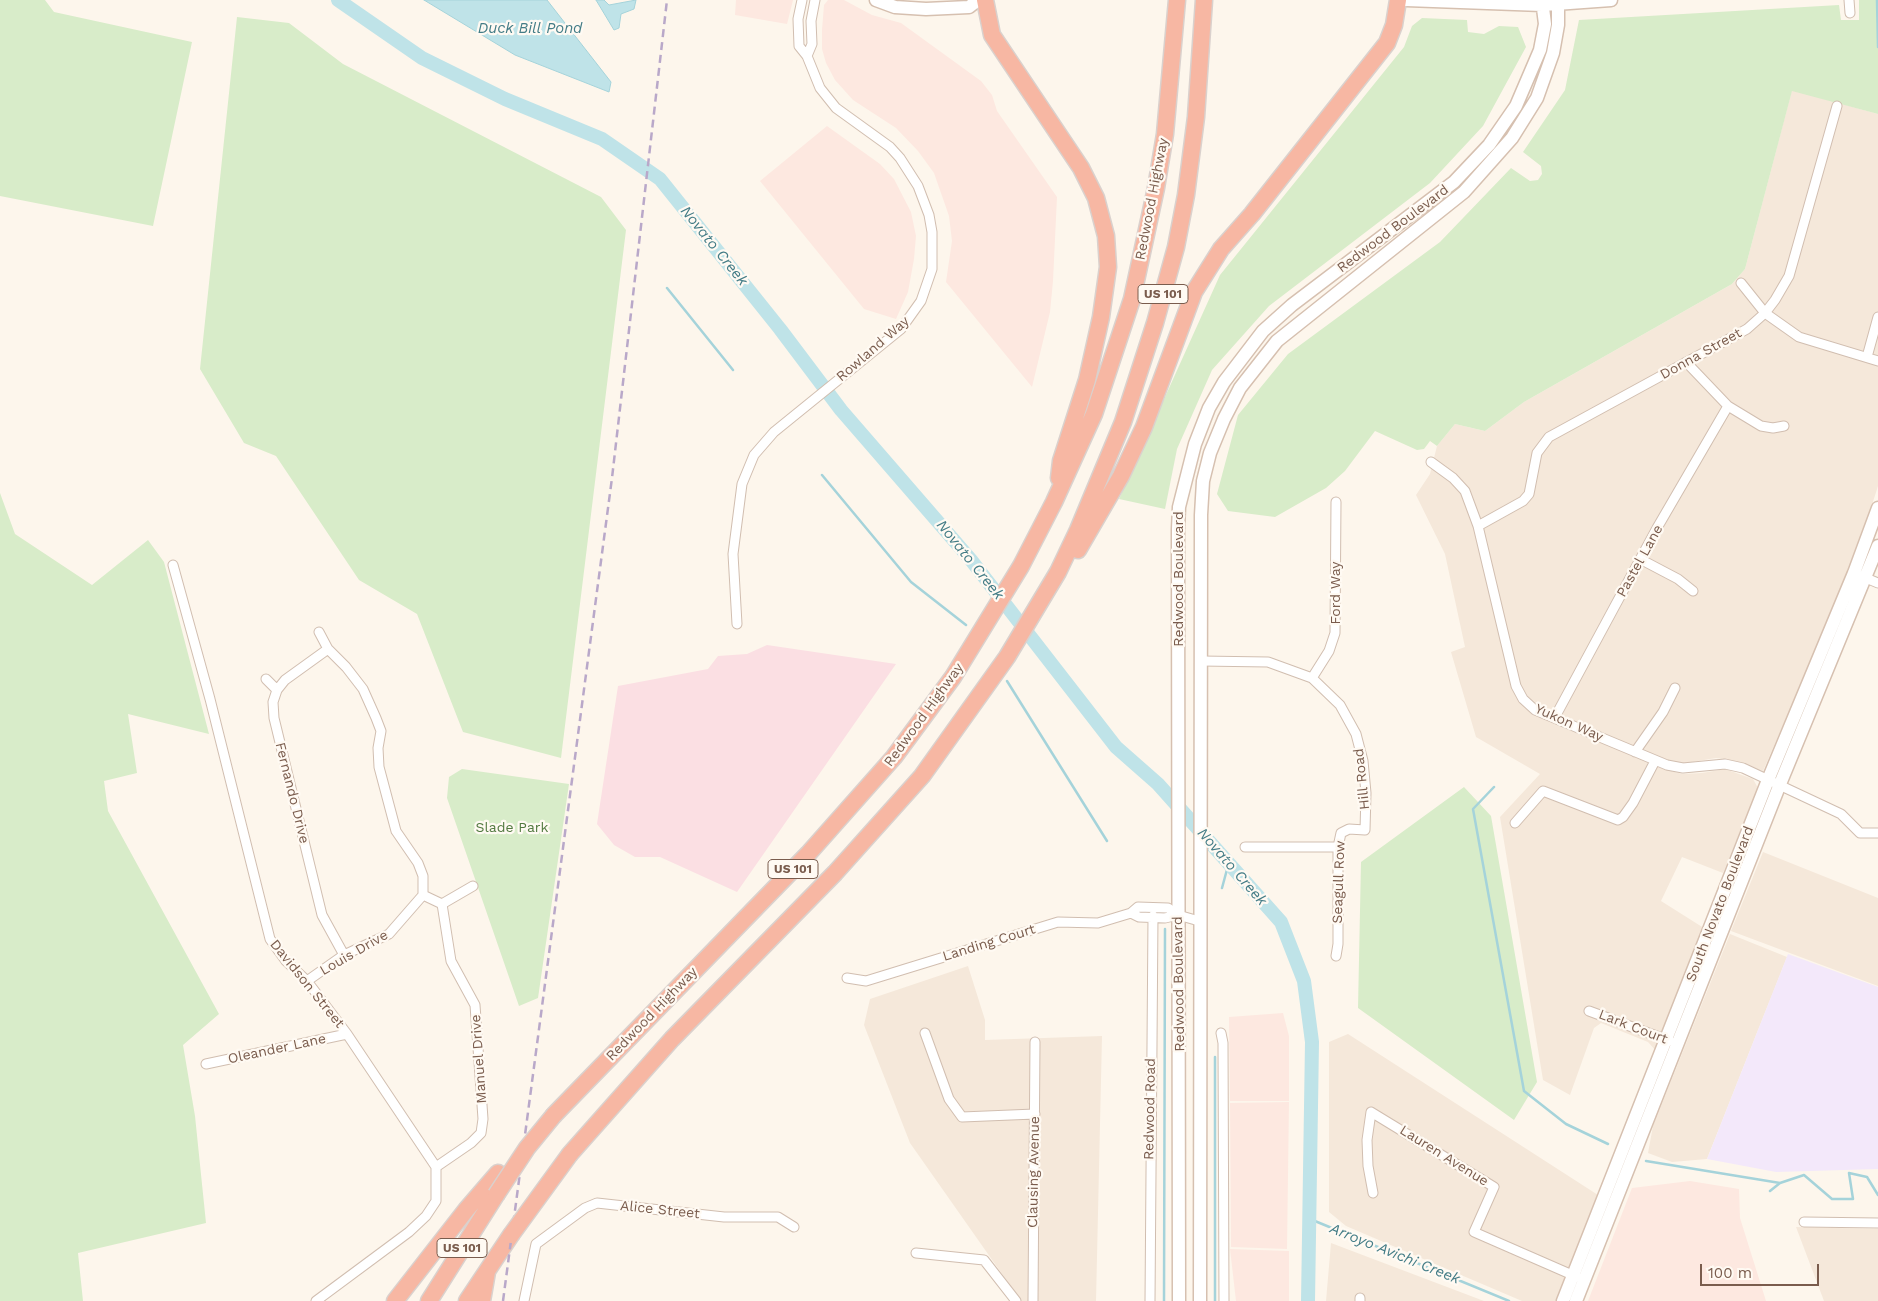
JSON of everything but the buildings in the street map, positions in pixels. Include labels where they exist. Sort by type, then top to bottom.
[{"type":"highway","points":[[985,0],[990,31],[999,48],[1081,168],[1096,198],[1106,236],[1108,267],[1101,318],[1087,380],[1062,461],[1054,502]]},
{"type":"highway","name":"Redwood Highway","points":[[429,1301],[527,1148],[554,1115],[852,806],[894,757],[927,714],[1021,566],[1054,502],[1094,414],[1132,299],[1156,188],[1165,134],[1177,0]]},
{"type":"highway","name":"US 101","points":[[467,1301],[488,1268],[570,1154],[672,1039],[882,821],[952,736],[1007,657],[1058,572],[1078,530],[1123,422],[1155,323],[1176,247],[1186,195],[1195,126],[1204,0]]},
{"type":"highway","points":[[1058,572],[1082,545],[1121,476],[1144,427],[1185,314],[1208,270],[1221,249],[1252,214],[1387,43],[1394,25],[1398,0]]},
{"type":"highway","points":[[395,1301],[466,1210],[498,1173],[554,1115]]},
{"type":"highway","points":[[483,1299],[488,1268]]},
{"type":"main road","points":[[876,0],[895,6],[920,9],[969,6],[978,0]]},
{"type":"main road","points":[[1406,0],[1542,2],[1611,0]]},
{"type":"main road","name":"Redwood Boulevard","points":[[1179,1301],[1179,507],[1195,444],[1209,408],[1224,382],[1263,331],[1292,305],[1454,182],[1489,145],[1516,106],[1540,50],[1545,24],[1542,2]]},
{"type":"main road","name":"Redwood Boulevard","points":[[1200,1301],[1201,515],[1203,481],[1210,453],[1224,419],[1240,388],[1277,340],[1464,192],[1499,154],[1537,98],[1554,53],[1558,25],[1558,2]]},
{"type":"main road","points":[[920,9],[929,15],[973,12],[982,15],[986,28],[990,31]]},
{"type":"main road","points":[[1489,145],[1499,154]]},
{"type":"main road","points":[[1409,218],[1418,229]]},
{"type":"main road","points":[[1391,231],[1400,243]]},
{"type":"main road","name":"South Novato Boulevard","points":[[1563,1301],[1578,1278],[1672,1042],[1774,782],[1878,508]]},
{"type":"main road","name":"South Novato Boulevard","points":[[1774,782],[1872,581],[1878,546]]},
{"type":"main road","points":[[1179,661],[1201,661]]},
{"type":"main road","name":"South Novato Boulevard","points":[[1576,1301],[1578,1278]]},
{"type":"street","name":"Rowland Way","points":[[737,624],[732,554],[742,484],[747,467],[763,443],[789,419],[901,329],[912,314],[927,286],[932,268],[932,232],[929,215],[918,186],[900,158],[890,147],[836,108],[820,88],[807,56],[799,46],[798,19],[802,0]]},
{"type":"street","points":[[807,56],[812,44],[811,21],[815,0]]},
{"type":"street","points":[[1849,0],[1850,13]]},
{"type":"street","name":"Donna Street","points":[[1478,526],[1523,501],[1529,494],[1537,453],[1549,437],[1747,328],[1765,313],[1776,300],[1789,276],[1836,106]]},
{"type":"street","points":[[1740,283],[1765,313],[1799,337],[1878,360]]},
{"type":"street","points":[[1867,357],[1878,317]]},
{"type":"street","points":[[1686,362],[1728,406],[1760,426],[1773,428],[1784,426]]},
{"type":"street","name":"Pastel Lane","points":[[1555,718],[1640,559],[1728,406]]},
{"type":"street","name":"Yukon Way","points":[[1431,462],[1454,478],[1465,491],[1478,526],[1516,686],[1523,699],[1535,710],[1656,761],[1683,768],[1725,764],[1744,768],[1803,798],[1841,814],[1860,832],[1878,833]]},
{"type":"street","name":"Ford Way","points":[[1312,678],[1329,651],[1335,632],[1336,502]]},
{"type":"street","points":[[1640,559],[1678,579],[1693,591]]},
{"type":"street","name":"Davidson Street","points":[[173,565],[210,699],[270,939],[286,961],[307,981],[347,1034],[436,1167]]},
{"type":"street","points":[[1854,573],[1872,581]]},
{"type":"street","points":[[318,632],[328,649],[346,667],[362,690],[376,718],[381,731],[378,748],[380,767],[396,831],[418,863],[423,876],[424,895],[442,904],[473,886]]},
{"type":"street","points":[[266,680],[277,690],[285,680],[328,649]]},
{"type":"street","name":"Hill Road","points":[[1201,661],[1268,662],[1312,678],[1340,705],[1356,734],[1362,761],[1366,793],[1365,830]]},
{"type":"street","points":[[1635,752],[1662,712],[1675,688]]},
{"type":"street","name":"Fernando Drive","points":[[277,690],[273,702],[274,718],[322,915],[344,955]]},
{"type":"street","points":[[1515,823],[1543,791],[1618,820],[1623,817],[1633,803],[1656,761]]},
{"type":"street","name":"Seagull Row","points":[[1336,956],[1338,944],[1338,847],[1341,833],[1349,829],[1365,830]]},
{"type":"street","points":[[1245,847],[1338,847]]},
{"type":"street","name":"Louis Drive","points":[[307,981],[344,955],[389,934],[424,895]]},
{"type":"street","name":"Manuel Drive","points":[[436,1167],[472,1143],[481,1133],[483,1119],[475,1005],[451,962],[442,904]]},
{"type":"street","name":"Landing Court","points":[[848,978],[866,981],[1058,922],[1098,923],[1131,913],[1138,907],[1168,908],[1178,915],[1199,920]]},
{"type":"street","name":"Landing Court","points":[[1131,913],[1139,917],[1154,916],[1165,918],[1178,915]]},
{"type":"street","name":"Redwood Road","points":[[1150,1301],[1154,916]]},
{"type":"street","name":"Lark Court","points":[[1589,1011],[1672,1042]]},
{"type":"street","points":[[1221,1033],[1223,1044],[1224,1301]]},
{"type":"street","name":"Oleander Lane","points":[[206,1064],[347,1034]]},
{"type":"street","points":[[925,1034],[949,1100],[962,1116],[1034,1114]]},
{"type":"street","name":"Clausing Avenue","points":[[1032,1301],[1035,1042]]},
{"type":"street","name":"Lauren Avenue","points":[[1373,1193],[1368,1166],[1367,1140],[1371,1112],[1494,1187],[1474,1232],[1578,1278]]},
{"type":"street","points":[[316,1301],[409,1232],[426,1216],[436,1200],[436,1167]]},
{"type":"street","name":"Alice Street","points":[[524,1301],[536,1244],[585,1208],[597,1203],[724,1217],[778,1217],[794,1227]]},
{"type":"street","points":[[1804,1222],[1878,1223]]},
{"type":"street","points":[[916,1253],[984,1260],[1016,1301]]},
{"type":"shaded area","points":[[736,0],[793,0],[787,24],[735,15]]},
{"type":"shaded area","points":[[828,0],[844,0],[872,15],[901,23],[981,81],[992,95],[997,111],[1057,197],[1050,312],[1032,387],[946,282],[952,241],[949,216],[934,173],[918,151],[896,128],[853,100],[835,80],[826,63],[822,49],[822,30],[824,5]]},
{"type":"shaded area","points":[[1792,90],[1878,114],[1878,486],[1853,564],[1763,771],[1731,760],[1716,758],[1680,764],[1653,755],[1647,764],[1682,774],[1725,769],[1753,779],[1758,788],[1723,873],[1682,857],[1661,901],[1707,930],[1656,1051],[1648,1042],[1601,1023],[1594,1028],[1570,1095],[1543,1080],[1500,817],[1540,774],[1476,737],[1451,652],[1465,647],[1445,554],[1416,495],[1430,474],[1437,446],[1455,424],[1485,431],[1524,402],[1732,284],[1745,269]]},
{"type":"shaded area","points":[[827,126],[880,164],[894,179],[911,212],[916,236],[914,259],[908,292],[896,319],[864,309],[760,181]]},
{"type":"shaded area","points":[[767,645],[896,664],[737,892],[660,857],[635,857],[614,845],[597,824],[618,686],[708,669],[718,656],[747,654]]},
{"type":"shaded area","points":[[1763,852],[1878,898],[1878,986],[1731,931]]},
{"type":"shaded area","points":[[1730,934],[1787,957],[1707,1159],[1672,1162],[1648,1153],[1653,1126]]},
{"type":"shaded area","points":[[1788,954],[1878,987],[1878,1169],[1776,1172],[1707,1159]]},
{"type":"shaded area","points":[[968,966],[985,1020],[985,1040],[1102,1036],[1096,1301],[1021,1301],[910,1143],[864,1025],[870,999]]},
{"type":"shaded area","points":[[1283,1013],[1289,1036],[1289,1101],[1230,1101],[1229,1017]]},
{"type":"shaded area","points":[[1348,1034],[1598,1195],[1557,1301],[1522,1301],[1346,1226],[1329,1212],[1329,1042]]},
{"type":"shaded area","points":[[1289,1102],[1287,1249],[1231,1247],[1230,1103]]},
{"type":"shaded area","points":[[1690,1181],[1739,1189],[1740,1218],[1766,1301],[1588,1301],[1632,1188]]},
{"type":"shaded area","points":[[1796,1227],[1878,1229],[1878,1301],[1824,1301]]},
{"type":"shaded area","points":[[1331,1243],[1484,1301],[1326,1301]]},
{"type":"shaded area","points":[[1230,1249],[1289,1251],[1289,1301],[1236,1301]]},
{"type":"green space","points":[[0,0],[45,0],[54,12],[192,42],[153,226],[0,196]]},
{"type":"green space","points":[[1859,0],[1878,0],[1878,114],[1792,91],[1745,269],[1732,284],[1524,402],[1485,431],[1455,424],[1437,446],[1430,441],[1424,449],[1417,450],[1375,431],[1345,471],[1326,488],[1275,517],[1228,511],[1217,494],[1238,415],[1288,354],[1440,242],[1511,168],[1530,181],[1538,180],[1542,174],[1541,166],[1523,152],[1565,90],[1579,20],[1839,5],[1841,20],[1859,20]]},
{"type":"green space","points":[[237,17],[289,23],[343,64],[601,197],[626,230],[561,758],[463,732],[417,614],[359,580],[276,456],[244,443],[200,369]]},
{"type":"green space","points":[[1422,18],[1467,20],[1468,32],[1484,34],[1499,26],[1518,27],[1526,47],[1483,126],[1430,183],[1269,306],[1212,370],[1177,449],[1165,509],[1119,499],[1220,275],[1404,47],[1412,26]]},
{"type":"green space","points":[[0,493],[15,534],[92,585],[148,540],[164,562],[209,734],[128,714],[137,773],[104,781],[108,811],[219,1014],[183,1045],[195,1116],[206,1223],[78,1253],[83,1301],[0,1301]]},
{"type":"green space","name":"Slade Park","points":[[462,769],[569,784],[538,998],[519,1006],[447,798],[449,777]]},
{"type":"green space","points":[[1464,787],[1491,816],[1537,1082],[1514,1120],[1358,1008],[1361,862]]},
{"type":"water","name":"Duck Bill Pond","points":[[424,0],[547,0],[611,82],[609,92],[515,55]]},
{"type":"water","points":[[596,0],[604,0],[609,5],[636,0],[634,9],[621,14],[619,28],[614,30]]},
{"type":"waterway","name":"Novato Creek","points":[[338,0],[422,58],[505,99],[602,139],[660,179],[780,329],[841,410],[971,560],[1116,747],[1158,784],[1281,922],[1304,981],[1312,1042],[1308,1301]]},
{"type":"waterway","points":[[1877,0],[1878,47]]},
{"type":"waterway","points":[[667,288],[733,370]]},
{"type":"waterway","points":[[822,475],[911,582],[966,625]]},
{"type":"waterway","points":[[1007,681],[1107,841]]},
{"type":"waterway","points":[[1494,787],[1473,809],[1524,1091],[1566,1124],[1608,1144]]},
{"type":"waterway","points":[[1222,888],[1229,862]]},
{"type":"waterway","points":[[1164,1301],[1165,929]]},
{"type":"waterway","points":[[1215,1057],[1215,1301]]},
{"type":"waterway","points":[[1646,1161],[1780,1183]]},
{"type":"waterway","name":"Arroyo Avichi Creek","points":[[1770,1191],[1780,1183],[1804,1175],[1832,1199],[1853,1199],[1849,1173],[1867,1177],[1878,1195]]},
{"type":"waterway","name":"Arroyo Avichi Creek","points":[[1310,1219],[1509,1301]]},
{"type":"railway","points":[[503,1301],[612,478],[667,0]]}]
